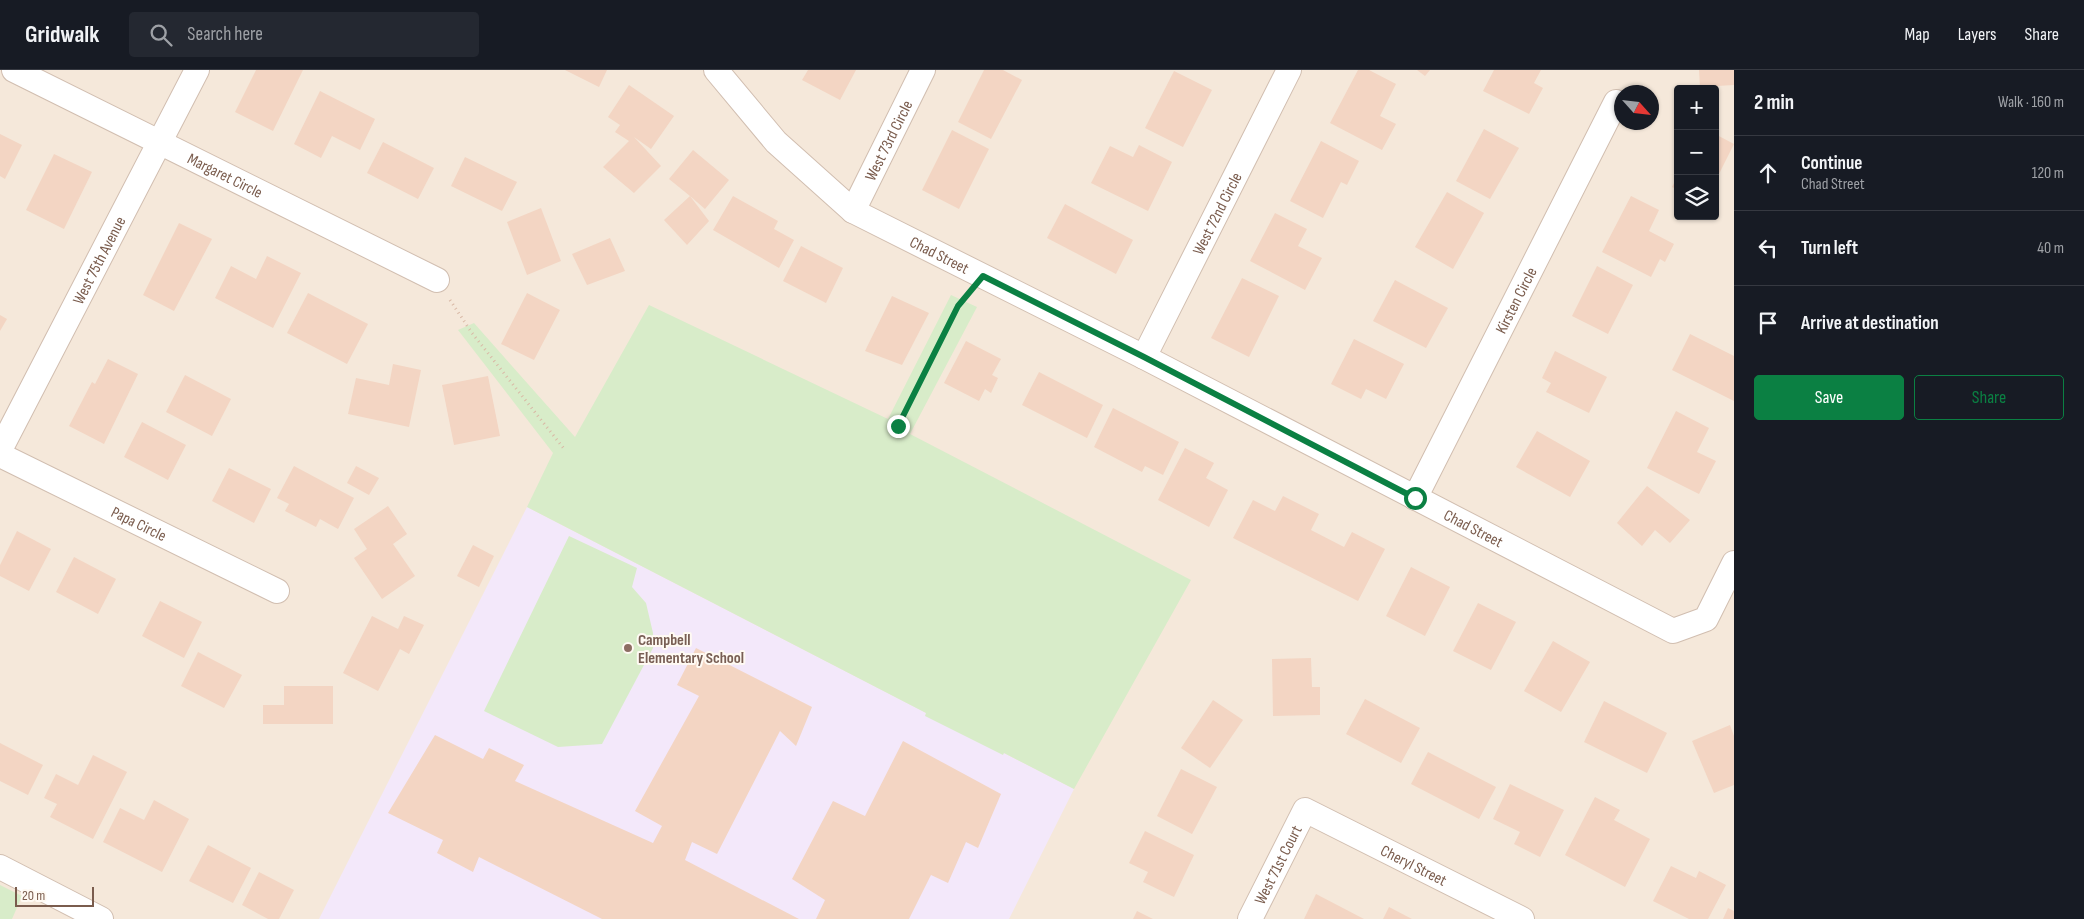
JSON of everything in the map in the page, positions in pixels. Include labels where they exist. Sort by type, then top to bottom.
[{"type":"street","name":"Margaret Circle","points":[[14,70],[437,280]]},
{"type":"street","name":"West 75th Avenue","points":[[0,450],[196,70]]},
{"type":"street","name":"Chad Street","points":[[716,70],[776,142],[853,211],[1144,357],[1673,631],[1706,619],[1734,563]]},
{"type":"street","name":"West 73rd Circle","points":[[853,211],[923,70]]},
{"type":"street","name":"West 72nd Circle","points":[[1144,357],[1289,70]]},
{"type":"street","name":"Kirsten Circle","points":[[1415,498],[1614,106]]},
{"type":"street","name":"Papa Circle","points":[[0,455],[277,591]]},
{"type":"street","name":"West 71st Court","points":[[1250,919],[1305,810]]},
{"type":"street","name":"Cheryl Street","points":[[1305,810],[1522,919]]},
{"type":"street","points":[[0,867],[101,919]]},
{"type":"path","points":[[898,426],[958,306],[983,276]]},
{"type":"path","points":[[437,280],[472,333],[565,450]]},
{"type":"shaded area","points":[[0,70],[1734,70],[1734,919],[0,919]]},
{"type":"shaded area","name":"Campbell Elementary School","points":[[527,507],[1074,789],[1009,919],[319,919]]},
{"type":"green space","points":[[951,295],[977,307],[910,434],[1191,580],[1074,789],[1004,753],[1003,755],[925,716],[926,713],[527,507],[553,453],[458,330],[474,323],[575,437],[649,305],[888,419]]},
{"type":"green space","points":[[569,536],[637,568],[632,587],[646,603],[653,633],[653,648],[602,744],[558,747],[484,711]]},
{"type":"green space","points":[[0,885],[22,896],[12,919],[0,919]]},
{"type":"building","points":[[256,70],[303,70],[273,131],[235,112]]},
{"type":"building","points":[[565,70],[607,70],[599,87]]},
{"type":"building","points":[[808,70],[856,70],[840,100],[802,80]]},
{"type":"building","points":[[984,70],[1003,70],[1022,80],[991,139],[958,122]]},
{"type":"building","points":[[1358,70],[1369,70],[1396,84],[1380,116],[1396,124],[1382,150],[1330,123]]},
{"type":"building","points":[[1417,70],[1430,70],[1425,76]]},
{"type":"building","points":[[1494,70],[1541,70],[1534,83],[1543,88],[1529,114],[1483,91]]},
{"type":"building","points":[[1699,70],[1734,70],[1734,85],[1700,85]]},
{"type":"building","points":[[1174,71],[1212,90],[1183,147],[1145,128]]},
{"type":"building","points":[[629,85],[674,116],[651,149],[634,137],[661,166],[634,193],[603,167],[629,141],[615,132],[620,125],[608,117]]},
{"type":"building","points":[[320,91],[375,119],[360,150],[332,136],[321,158],[294,144]]},
{"type":"building","points":[[1484,129],[1519,148],[1490,199],[1456,181]]},
{"type":"building","points":[[952,130],[989,149],[959,209],[922,190]]},
{"type":"building","points":[[0,134],[22,145],[5,179],[0,176]]},
{"type":"building","points":[[1719,136],[1734,144],[1719,174]]},
{"type":"building","points":[[1321,141],[1359,161],[1347,185],[1341,182],[1323,218],[1290,201]]},
{"type":"building","points":[[383,142],[434,168],[418,199],[367,173]]},
{"type":"building","points":[[1139,145],[1172,162],[1148,211],[1091,183],[1110,146],[1133,157]]},
{"type":"building","points":[[693,150],[729,180],[705,209],[669,179]]},
{"type":"building","points":[[54,154],[92,172],[64,229],[26,210]]},
{"type":"building","points":[[465,157],[517,182],[502,211],[451,186]]},
{"type":"building","points":[[1447,192],[1484,213],[1453,269],[1415,247]]},
{"type":"building","points":[[690,196],[709,221],[687,245],[664,220]]},
{"type":"building","points":[[733,196],[778,221],[774,229],[794,240],[779,268],[713,230]]},
{"type":"building","points":[[1631,196],[1659,210],[1649,231],[1674,244],[1665,262],[1660,259],[1651,277],[1602,252]]},
{"type":"building","points":[[1065,204],[1133,240],[1116,274],[1047,238]]},
{"type":"building","points":[[541,208],[561,261],[527,275],[507,222]]},
{"type":"building","points":[[1275,213],[1307,229],[1298,246],[1322,258],[1305,290],[1250,261]]},
{"type":"building","points":[[179,223],[212,239],[174,311],[143,295]]},
{"type":"building","points":[[610,238],[625,271],[587,285],[572,254]]},
{"type":"building","points":[[801,246],[843,268],[826,303],[783,281]]},
{"type":"building","points":[[267,256],[301,273],[273,328],[215,298],[231,266],[256,279]]},
{"type":"building","points":[[1597,266],[1633,285],[1608,334],[1572,316]]},
{"type":"building","points":[[1242,278],[1279,296],[1249,357],[1211,338]]},
{"type":"building","points":[[1395,280],[1448,308],[1426,348],[1373,321]]},
{"type":"building","points":[[308,293],[368,324],[347,364],[287,333]]},
{"type":"building","points":[[527,293],[560,310],[534,360],[501,344]]},
{"type":"building","points":[[892,296],[929,313],[902,365],[865,351]]},
{"type":"building","points":[[0,315],[7,319],[0,331]]},
{"type":"building","points":[[1690,334],[1734,356],[1734,401],[1672,370]]},
{"type":"building","points":[[1354,339],[1404,364],[1386,399],[1366,389],[1361,399],[1331,384]]},
{"type":"building","points":[[966,341],[1001,359],[992,375],[998,378],[991,393],[985,389],[979,401],[944,383]]},
{"type":"building","points":[[1555,351],[1607,377],[1589,413],[1546,392],[1551,383],[1542,378]]},
{"type":"building","points":[[108,359],[138,374],[104,444],[69,426],[92,382],[95,384]]},
{"type":"building","points":[[393,364],[421,370],[409,427],[348,414],[356,378],[389,385]]},
{"type":"building","points":[[1039,372],[1103,405],[1087,438],[1022,405]]},
{"type":"building","points":[[185,375],[231,399],[212,436],[166,412]]},
{"type":"building","points":[[488,376],[500,436],[454,445],[442,385]]},
{"type":"building","points":[[1113,408],[1179,442],[1163,475],[1145,466],[1142,472],[1094,447]]},
{"type":"building","points":[[1676,411],[1709,428],[1697,452],[1716,461],[1699,494],[1647,468]]},
{"type":"building","points":[[142,422],[186,445],[168,480],[124,457]]},
{"type":"building","points":[[1537,431],[1590,461],[1570,497],[1516,467]]},
{"type":"building","points":[[1185,448],[1214,463],[1206,478],[1228,490],[1209,527],[1158,500]]},
{"type":"building","points":[[294,466],[354,498],[338,529],[320,519],[316,527],[285,511],[289,504],[277,498]]},
{"type":"building","points":[[356,466],[379,478],[369,495],[347,483]]},
{"type":"building","points":[[229,468],[271,489],[254,523],[212,501]]},
{"type":"building","points":[[1647,486],[1690,520],[1670,543],[1655,530],[1642,546],[1617,523]]},
{"type":"building","points":[[1283,496],[1319,514],[1311,530],[1344,547],[1352,532],[1385,549],[1358,601],[1233,538],[1253,500],[1275,511]]},
{"type":"building","points":[[388,506],[407,534],[393,544],[415,576],[382,599],[354,558],[367,549],[354,529]]},
{"type":"building","points":[[17,531],[51,549],[29,591],[0,576],[0,565]]},
{"type":"building","points":[[473,545],[494,556],[479,587],[457,576]]},
{"type":"building","points":[[74,557],[116,579],[98,614],[56,592]]},
{"type":"building","points":[[1411,567],[1450,587],[1425,636],[1386,616]]},
{"type":"building","points":[[160,601],[202,622],[184,658],[142,636]]},
{"type":"building","points":[[1478,603],[1516,622],[1491,670],[1453,651]]},
{"type":"building","points":[[372,616],[398,629],[404,616],[424,625],[409,654],[400,649],[378,691],[343,673]]},
{"type":"building","points":[[1553,641],[1590,662],[1561,712],[1524,691]]},
{"type":"building","points":[[696,648],[812,707],[796,746],[780,731],[717,854],[692,842],[685,860],[799,919],[602,919],[479,857],[473,872],[437,853],[443,840],[388,813],[435,735],[483,759],[489,748],[524,765],[515,781],[653,843],[662,826],[635,811],[699,696],[677,685]]},
{"type":"building","points":[[198,652],[242,675],[224,708],[181,686]]},
{"type":"building","points":[[1311,658],[1312,687],[1320,687],[1320,715],[1273,716],[1272,659]]},
{"type":"building","points":[[284,686],[333,686],[333,724],[263,724],[263,705],[284,705]]},
{"type":"building","points":[[1365,699],[1420,728],[1401,763],[1346,734]]},
{"type":"building","points":[[1213,700],[1243,720],[1210,768],[1181,748]]},
{"type":"building","points":[[1604,701],[1667,733],[1647,773],[1584,742]]},
{"type":"building","points":[[1730,725],[1734,736],[1734,785],[1714,793],[1692,741]]},
{"type":"building","points":[[903,741],[1001,794],[978,848],[966,842],[948,883],[931,875],[909,919],[816,919],[825,900],[792,879],[833,801],[865,816]]},
{"type":"building","points":[[0,743],[43,765],[28,795],[0,781]]},
{"type":"building","points":[[1428,752],[1496,787],[1479,819],[1411,784]]},
{"type":"building","points":[[93,755],[127,772],[93,839],[50,817],[57,804],[44,798],[56,774],[78,785]]},
{"type":"building","points":[[1181,769],[1217,787],[1192,834],[1157,816]]},
{"type":"building","points":[[1510,784],[1564,810],[1540,857],[1514,844],[1520,832],[1493,819]]},
{"type":"building","points":[[1595,797],[1620,810],[1614,820],[1650,839],[1625,887],[1565,855]]},
{"type":"building","points":[[154,800],[189,819],[162,872],[103,842],[120,808],[144,820]]},
{"type":"building","points":[[1145,831],[1194,855],[1174,897],[1143,882],[1148,872],[1129,863]]},
{"type":"building","points":[[208,845],[251,868],[233,903],[189,881]]},
{"type":"building","points":[[1671,866],[1696,878],[1699,871],[1726,885],[1708,919],[1689,919],[1653,901]]},
{"type":"building","points":[[259,872],[294,890],[279,919],[268,919],[242,905]]},
{"type":"building","points":[[1316,894],[1364,919],[1304,919]]},
{"type":"building","points":[[1389,907],[1412,919],[1383,919]]},
{"type":"building","points":[[1728,908],[1734,911],[1734,919],[1723,919]]},
{"type":"building","points":[[1137,911],[1153,919],[1133,919]]},
{"type":"place","name":"Campbell Elementary School","points":[[628,648]]},
{"type":"route","points":[[898,426],[958,306],[983,276],[1144,357],[1415,498]]}]
